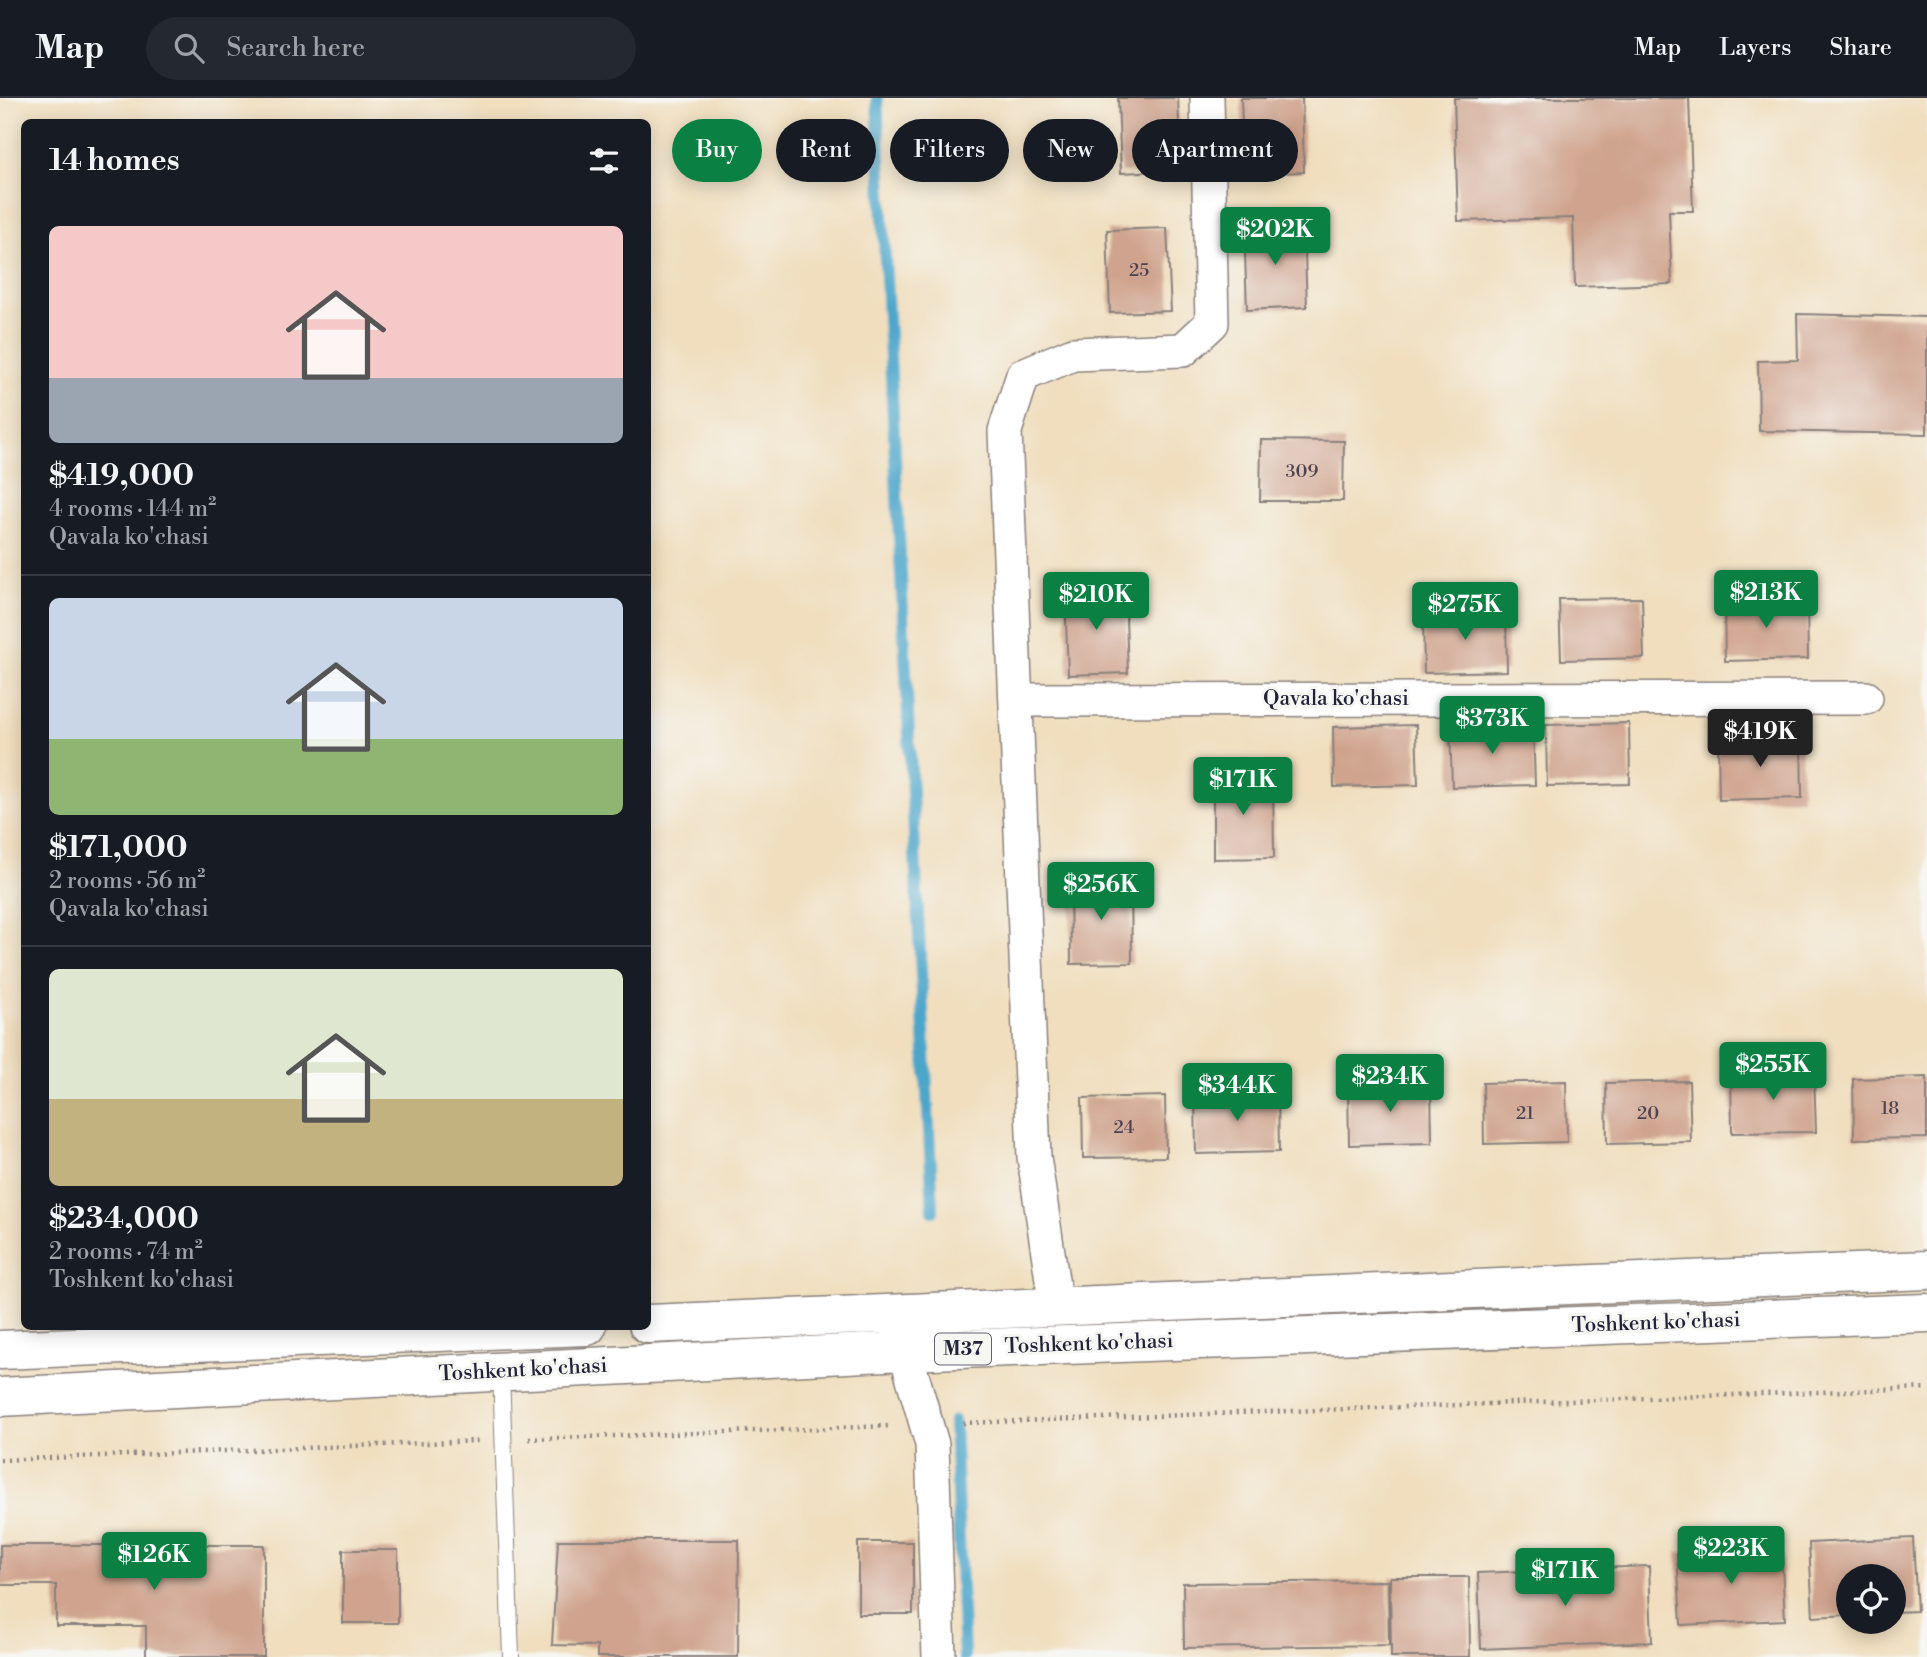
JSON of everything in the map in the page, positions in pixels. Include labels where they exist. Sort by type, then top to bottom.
[{"type":"highway","name":"Toshkent ko'chasi","points":[[651,1324],[1927,1270]]},
{"type":"highway","name":"Toshkent ko'chasi","points":[[0,1397],[905,1351],[1927,1313]]},
{"type":"highway","name":"Toshkent ko'chasi","points":[[0,1350],[489,1330]]},
{"type":"street","points":[[1056,1307],[1034,1157],[1005,431],[1023,376],[1073,354],[1183,351],[1212,323],[1207,98]]},
{"type":"street","name":"Qavala ko'chasi","points":[[1016,700],[1866,698]]},
{"type":"street","points":[[905,1351],[932,1444],[939,1657]]},
{"type":"lane","points":[[501,1371],[511,1657]]},
{"type":"building","points":[[1118,98],[1178,98],[1179,119],[1132,119],[1132,172],[1121,173]]},
{"type":"building","points":[[1241,98],[1302,98],[1304,172],[1298,172],[1298,119],[1242,119]]},
{"type":"building","points":[[1454,98],[1689,98],[1693,211],[1669,211],[1672,284],[1575,287],[1573,218],[1458,221]]},
{"type":"building","points":[[1304,225],[1307,307],[1247,310],[1244,227]]},
{"type":"building","points":[[1167,228],[1171,311],[1110,313],[1107,230]]},
{"type":"building","points":[[1797,314],[1927,317],[1927,434],[1759,431],[1758,361],[1798,360]]},
{"type":"building","points":[[1261,440],[1344,441],[1343,501],[1260,501]]},
{"type":"building","points":[[1125,590],[1128,673],[1068,675],[1065,592]]},
{"type":"building","points":[[1642,598],[1644,658],[1561,660],[1559,599]]},
{"type":"building","points":[[1807,599],[1808,659],[1725,661],[1724,601]]},
{"type":"building","points":[[1506,610],[1507,671],[1424,673],[1423,612]]},
{"type":"building","points":[[1629,723],[1630,784],[1547,786],[1546,725]]},
{"type":"building","points":[[1416,725],[1418,785],[1334,787],[1333,727]]},
{"type":"building","points":[[1533,725],[1535,785],[1452,787],[1450,727]]},
{"type":"building","points":[[1801,738],[1802,798],[1719,800],[1718,740]]},
{"type":"building","points":[[1273,775],[1274,858],[1213,859],[1213,776]]},
{"type":"building","points":[[1070,881],[1131,881],[1132,963],[1071,964]]},
{"type":"building","points":[[1814,1071],[1816,1132],[1732,1133],[1731,1073]]},
{"type":"building","points":[[1927,1077],[1927,1138],[1854,1139],[1853,1079]]},
{"type":"building","points":[[1566,1081],[1567,1142],[1484,1144],[1483,1083]]},
{"type":"building","points":[[1689,1081],[1691,1142],[1607,1144],[1606,1083]]},
{"type":"building","points":[[1431,1083],[1432,1143],[1349,1145],[1348,1085]]},
{"type":"building","points":[[1278,1092],[1279,1152],[1196,1154],[1195,1094]]},
{"type":"building","points":[[1165,1096],[1166,1157],[1083,1158],[1082,1098]]},
{"type":"building","points":[[1913,1538],[1917,1611],[1906,1611],[1906,1564],[1836,1564],[1836,1616],[1813,1617],[1809,1543]]},
{"type":"building","points":[[558,1540],[739,1540],[738,1657],[597,1657],[597,1646],[552,1645]]},
{"type":"building","points":[[858,1542],[913,1542],[913,1614],[858,1614]]},
{"type":"building","points":[[0,1545],[264,1545],[264,1657],[146,1657],[146,1626],[56,1626],[56,1585],[0,1585]]},
{"type":"building","points":[[1781,1547],[1785,1620],[1681,1625],[1677,1552]]},
{"type":"building","points":[[343,1550],[398,1550],[398,1623],[343,1623]]},
{"type":"building","points":[[1649,1566],[1652,1642],[1481,1649],[1478,1573]]},
{"type":"building","points":[[1390,1577],[1469,1577],[1470,1657],[1391,1657]]},
{"type":"building","points":[[1388,1581],[1389,1645],[1184,1648],[1183,1583]]},
{"type":"waterway","points":[[877,98],[933,1211]]},
{"type":"waterway","points":[[954,1421],[964,1657]]}]
